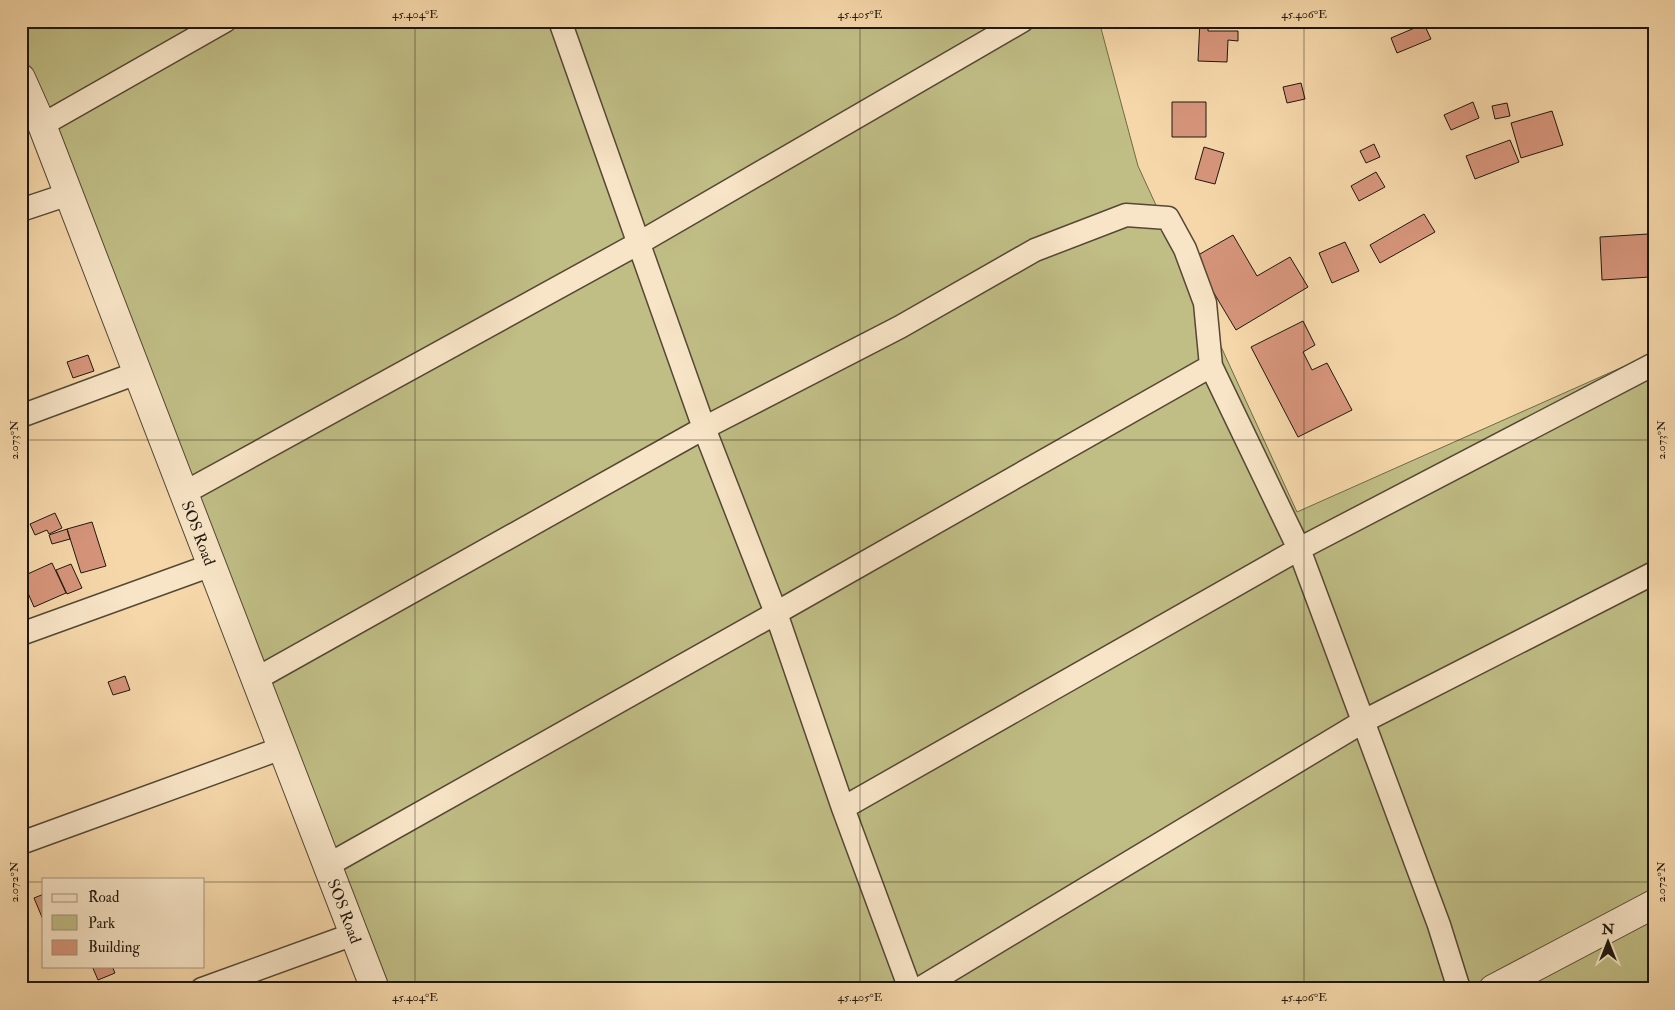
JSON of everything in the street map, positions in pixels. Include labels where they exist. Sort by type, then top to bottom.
[{"type":"street","points":[[42,124],[225,21]]},
{"type":"street","points":[[560,21],[704,428],[776,613],[843,808],[910,989]]},
{"type":"street","points":[[184,493],[639,243],[1022,21]]},
{"type":"street","name":"SOS Road","points":[[21,78],[42,124],[375,989]]},
{"type":"street","points":[[21,210],[69,194]]},
{"type":"street","points":[[256,679],[704,428],[900,327],[1034,250],[1126,216],[1168,218],[1186,250],[1205,303],[1211,366],[1299,549],[1439,925],[1459,989]]},
{"type":"street","points":[[843,808],[1299,549],[1654,364]]},
{"type":"street","points":[[328,865],[1211,366]]},
{"type":"street","points":[[21,416],[138,373]]},
{"type":"street","points":[[21,634],[212,565]]},
{"type":"street","points":[[919,989],[1364,721],[1654,573]]},
{"type":"street","points":[[21,843],[282,748]]},
{"type":"street","points":[[1493,989],[1654,904]]},
{"type":"street","points":[[202,989],[354,934]]},
{"type":"green space","points":[[39,21],[1099,21],[1138,166],[1297,512],[1654,353],[1654,989],[362,989],[21,73],[21,30]]},
{"type":"building","points":[[1200,21],[1208,21],[1208,31],[1238,31],[1238,41],[1228,40],[1227,62],[1198,61]]},
{"type":"building","points":[[1424,24],[1431,39],[1397,53],[1391,38]]},
{"type":"building","points":[[1301,83],[1305,99],[1287,103],[1283,87]]},
{"type":"building","points":[[1172,102],[1206,102],[1206,137],[1172,137]]},
{"type":"building","points":[[1473,102],[1479,118],[1451,130],[1444,115]]},
{"type":"building","points":[[1507,103],[1510,116],[1495,119],[1492,106]]},
{"type":"building","points":[[1552,111],[1563,145],[1521,158],[1511,123]]},
{"type":"building","points":[[1510,140],[1519,162],[1475,179],[1466,156]]},
{"type":"building","points":[[1374,144],[1380,157],[1366,163],[1360,151]]},
{"type":"building","points":[[1204,147],[1224,153],[1215,184],[1195,179]]},
{"type":"building","points":[[1376,172],[1385,187],[1359,201],[1351,186]]},
{"type":"building","points":[[1424,214],[1435,232],[1380,263],[1370,245]]},
{"type":"building","points":[[1648,234],[1650,277],[1602,280],[1600,237]]},
{"type":"building","points":[[1233,235],[1257,276],[1290,257],[1308,287],[1236,330],[1193,258]]},
{"type":"building","points":[[1345,242],[1359,271],[1332,283],[1319,253]]},
{"type":"building","points":[[1303,321],[1315,345],[1303,352],[1312,370],[1327,363],[1352,410],[1298,437],[1251,347]]},
{"type":"building","points":[[88,355],[94,371],[73,378],[67,362]]},
{"type":"building","points":[[55,513],[62,528],[49,534],[47,530],[35,535],[30,524]]},
{"type":"building","points":[[92,522],[106,566],[81,573],[67,529]]},
{"type":"building","points":[[67,529],[70,539],[52,544],[49,535]]},
{"type":"building","points":[[52,563],[66,593],[34,607],[21,577]]},
{"type":"building","points":[[71,564],[82,588],[67,594],[56,570]]},
{"type":"building","points":[[125,676],[130,690],[113,695],[108,682]]},
{"type":"building","points":[[42,895],[42,917],[34,898]]},
{"type":"building","points":[[93,968],[113,968],[115,973],[98,980]]}]
